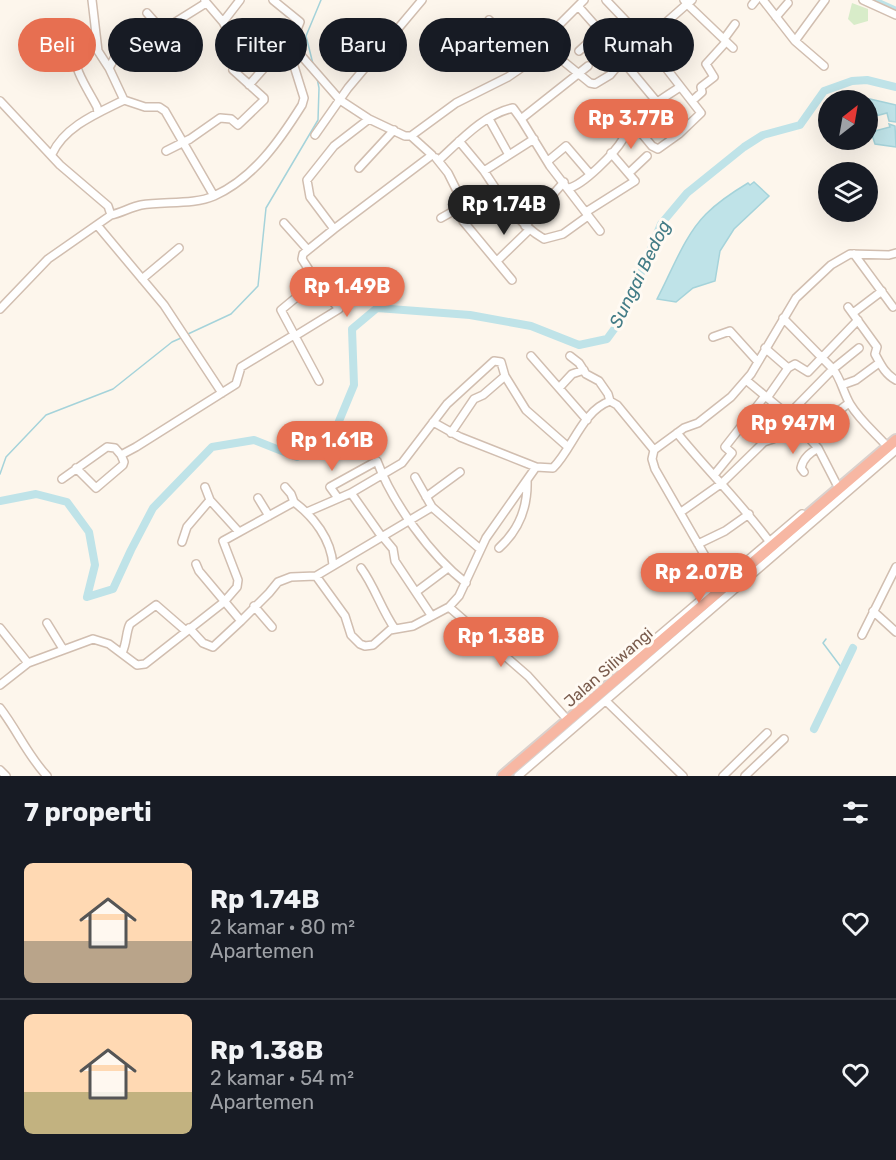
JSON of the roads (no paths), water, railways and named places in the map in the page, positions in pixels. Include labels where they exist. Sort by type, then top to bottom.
[{"type":"highway","name":"Jalan Siliwangi","points":[[504,776],[536,746],[810,517],[892,443]]},
{"type":"highway","name":"Jalan Siliwangi","points":[[513,776],[768,550],[797,533],[810,517]]},
{"type":"street","points":[[92,0],[94,18]]},
{"type":"street","points":[[226,18],[240,0]]},
{"type":"street","points":[[273,0],[295,18]]},
{"type":"street","points":[[315,135],[340,99],[422,0]]},
{"type":"street","points":[[606,0],[623,18]]},
{"type":"street","points":[[763,0],[795,41],[824,66]]},
{"type":"street","points":[[795,41],[825,0]]},
{"type":"street","points":[[863,0],[896,15]]},
{"type":"street","points":[[180,18],[205,1],[220,18]]},
{"type":"street","points":[[670,18],[688,2],[733,48]]},
{"type":"street","points":[[566,18],[581,3],[592,18]]},
{"type":"street","points":[[776,17],[788,3]]},
{"type":"street","points":[[147,13],[151,18]]},
{"type":"street","points":[[692,101],[702,93],[700,87],[714,77],[705,64],[735,24]]},
{"type":"street","points":[[96,41],[98,51],[108,66]]},
{"type":"street","points":[[579,51],[583,47]]},
{"type":"street","points":[[307,62],[340,99],[369,119],[405,136],[411,136],[456,103],[514,72]]},
{"type":"street","points":[[571,68],[590,83],[597,84],[612,72]]},
{"type":"street","points":[[521,119],[583,70]]},
{"type":"street","points":[[80,72],[98,113]]},
{"type":"street","points":[[111,72],[124,100],[139,106],[163,109],[214,194]]},
{"type":"street","points":[[166,151],[220,118],[231,119],[238,124],[264,99],[235,72]]},
{"type":"street","points":[[249,85],[262,72]]},
{"type":"street","points":[[0,309],[48,259],[111,215],[141,205],[203,200],[237,181],[259,163],[279,140],[302,105],[303,93],[294,72]]},
{"type":"street","points":[[633,72],[657,102]]},
{"type":"street","points":[[633,123],[652,146],[658,149],[680,134],[700,114],[701,112],[669,72]]},
{"type":"street","points":[[497,261],[566,185],[579,185],[623,140],[633,123],[657,102],[680,87]]},
{"type":"street","points":[[52,154],[56,145],[69,131],[124,100]]},
{"type":"street","points":[[0,101],[60,165],[108,206],[111,215]]},
{"type":"street","points":[[439,160],[459,141],[489,119],[510,108],[516,110],[548,161],[600,231]]},
{"type":"street","points":[[334,229],[310,197],[307,180],[334,146],[369,119]]},
{"type":"street","points":[[489,119],[509,155]]},
{"type":"street","points":[[359,168],[394,130]]},
{"type":"street","points":[[411,136],[439,160],[458,193],[456,209],[512,280]]},
{"type":"street","points":[[484,171],[534,139]]},
{"type":"street","points":[[459,141],[484,171],[512,212],[527,228],[545,239],[563,234],[587,214],[633,183],[634,179],[611,153]]},
{"type":"street","points":[[548,161],[566,146],[590,174]]},
{"type":"street","points":[[121,455],[236,384],[242,367],[339,309],[316,281],[302,259],[303,254],[432,155]]},
{"type":"street","points":[[629,173],[647,156]]},
{"type":"street","points":[[463,220],[499,193]]},
{"type":"street","points":[[441,218],[456,209]]},
{"type":"street","points":[[284,223],[308,250]]},
{"type":"street","points":[[97,225],[164,305],[222,393]]},
{"type":"street","points":[[142,279],[179,248]]},
{"type":"street","points":[[720,582],[655,469],[652,459],[654,450],[677,433],[698,423],[710,414],[746,380],[796,298],[821,273],[850,254],[896,254]]},
{"type":"street","points":[[854,254],[893,307]]},
{"type":"street","points":[[316,281],[281,310],[319,381]]},
{"type":"street","points":[[853,314],[882,291]]},
{"type":"street","points":[[848,307],[880,344],[875,354],[885,371],[895,378]]},
{"type":"street","points":[[783,318],[833,369],[849,403],[858,415],[892,443],[896,434]]},
{"type":"street","points":[[714,475],[732,453],[726,447],[788,368],[798,364],[808,372],[858,320]]},
{"type":"street","points":[[713,337],[730,331],[758,362]]},
{"type":"street","points":[[765,348],[788,368]]},
{"type":"street","points":[[681,512],[722,483],[764,442],[773,439],[833,369],[860,348]]},
{"type":"street","points":[[531,356],[587,420]]},
{"type":"street","points":[[570,356],[586,374],[599,381],[608,394],[609,400],[617,405],[654,450]]},
{"type":"street","points":[[307,512],[351,493],[406,459],[411,449],[447,404],[497,361],[503,366],[505,376],[526,410],[568,447]]},
{"type":"street","points":[[842,385],[856,380],[879,363]]},
{"type":"street","points":[[559,388],[572,374],[584,370]]},
{"type":"street","points":[[451,433],[474,399],[483,395],[505,376]]},
{"type":"street","points":[[746,380],[790,417],[818,448],[837,484]]},
{"type":"street","points":[[592,386],[599,381]]},
{"type":"street","points":[[433,422],[451,433],[536,467],[553,468],[587,420],[609,400]]},
{"type":"street","points":[[830,418],[849,403]]},
{"type":"street","points":[[677,433],[749,514],[768,550]]},
{"type":"street","points":[[62,479],[76,468],[107,447],[111,446],[121,455],[124,462],[96,488],[76,468]]},
{"type":"street","points":[[804,472],[801,468],[803,462],[818,448]]},
{"type":"street","points":[[797,533],[851,480],[896,450]]},
{"type":"street","points":[[338,498],[330,488],[377,461],[382,474],[410,520],[448,568],[466,583]]},
{"type":"street","points":[[316,576],[348,621],[351,635],[360,644],[374,645],[390,630],[408,628],[449,607],[459,596],[466,583],[480,549],[536,467]]},
{"type":"street","points":[[426,497],[460,472]]},
{"type":"street","points":[[415,477],[432,507],[480,549]]},
{"type":"street","points":[[499,548],[513,533],[525,508],[526,480]]},
{"type":"street","points":[[518,776],[606,701],[837,484],[851,480]]},
{"type":"street","points":[[205,487],[210,500],[239,532]]},
{"type":"street","points":[[285,487],[294,502],[307,512],[326,540],[332,554],[333,566]]},
{"type":"street","points":[[351,493],[393,549],[395,561],[431,615]]},
{"type":"street","points":[[258,498],[269,516]]},
{"type":"street","points":[[182,542],[187,527],[210,500]]},
{"type":"street","points":[[0,685],[28,663],[93,639],[105,642],[141,666],[224,602],[239,584],[223,542],[294,502]]},
{"type":"street","points":[[122,653],[127,642],[127,628],[156,605],[203,643],[213,647],[282,579],[316,576],[432,507]]},
{"type":"street","points":[[698,544],[725,531],[749,514]]},
{"type":"street","points":[[497,776],[536,746],[565,717],[720,582],[768,550]]},
{"type":"street","points":[[196,564],[199,571],[241,621]]},
{"type":"street","points":[[862,634],[896,567]]},
{"type":"street","points":[[362,568],[373,584],[382,609],[396,629]]},
{"type":"street","points":[[416,592],[448,568]]},
{"type":"street","points":[[254,606],[272,627]]},
{"type":"street","points":[[449,607],[528,676],[565,717]]},
{"type":"street","points":[[873,611],[896,632]]},
{"type":"street","points":[[47,623],[63,649]]},
{"type":"street","points":[[0,628],[28,663]]},
{"type":"street","points":[[606,701],[683,776]]},
{"type":"street","points":[[0,708],[47,776]]},
{"type":"street","points":[[723,776],[767,733]]},
{"type":"street","points":[[745,776],[784,739]]},
{"type":"street","points":[[0,770],[6,776]]},
{"type":"water","points":[[878,101],[896,105],[896,122],[889,121],[887,113],[878,115]]},
{"type":"water","points":[[889,124],[895,126],[896,147],[878,144],[878,130],[890,127]]},
{"type":"water","points":[[754,182],[769,196],[734,229],[720,251],[715,281],[693,288],[676,302],[657,299],[685,243],[698,223],[726,197],[748,183],[750,185]]},
{"type":"waterway","points":[[313,64],[306,36],[321,0]]},
{"type":"waterway","points":[[876,0],[896,9]]},
{"type":"waterway","points":[[188,334],[231,314],[258,286],[266,208],[318,120],[317,78]]},
{"type":"waterway","name":"Sungai Bedog","points":[[0,501],[36,494],[67,502],[89,532],[95,565],[87,597],[113,589],[153,508],[212,447],[254,440],[297,457],[332,438],[354,385],[352,329],[377,308],[470,315],[531,326],[579,345],[607,339],[623,317],[661,224],[687,193],[744,147],[763,135],[800,125],[824,91],[852,81],[867,80],[896,87]]},
{"type":"waterway","points":[[0,474],[6,457],[46,415],[113,389],[172,342],[181,338]]},
{"type":"waterway","points":[[826,639],[823,643],[841,667]]},
{"type":"waterway","points":[[814,729],[853,648]]}]
